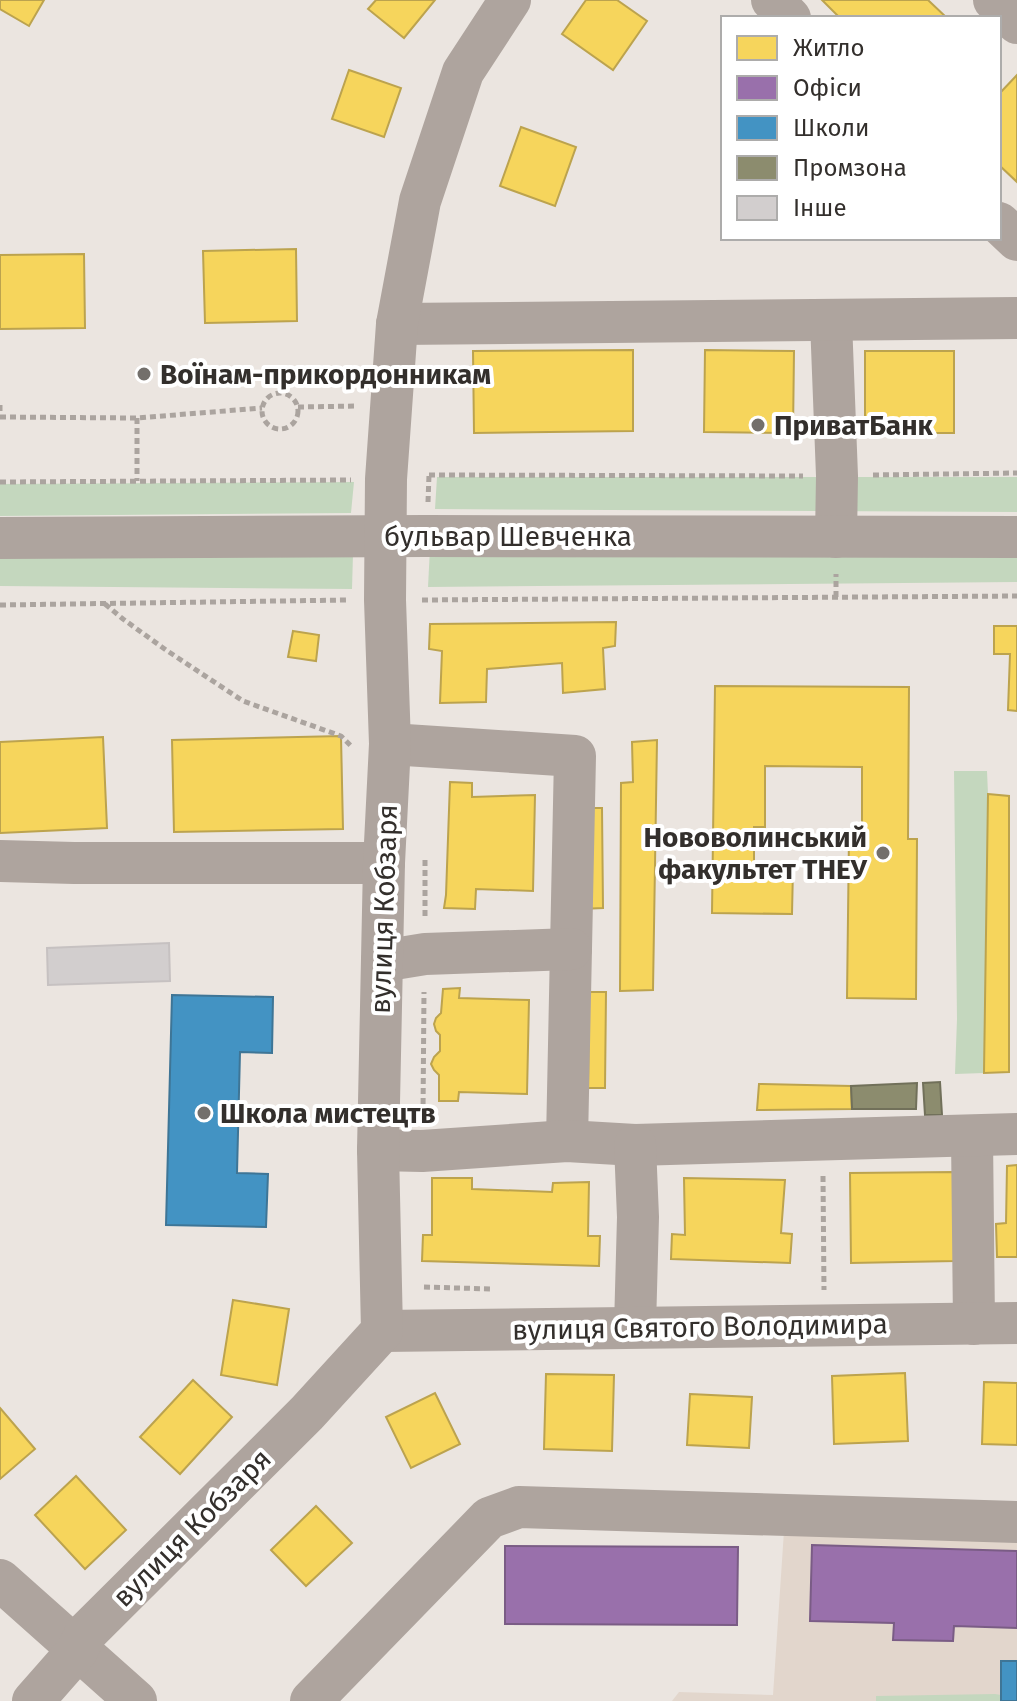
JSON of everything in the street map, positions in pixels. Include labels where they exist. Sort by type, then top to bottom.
[{"type":"street","name":"вулиця Кобзаря","points":[[33,1701],[77,1651],[85,1634],[307,1413],[382,1331],[378,1150],[384,863],[373,748],[385,600],[386,479],[397,324],[420,201],[463,72],[510,0]]},
{"type":"street","points":[[772,0],[788,16]]},
{"type":"street","points":[[994,0],[1017,23]]},
{"type":"street","points":[[1001,225],[1017,240]]},
{"type":"street","points":[[397,324],[1017,318]]},
{"type":"street","points":[[831,321],[837,476],[836,537]]},
{"type":"street","name":"бульвар Шевченка","points":[[0,538],[1017,537]]},
{"type":"street","points":[[373,748],[575,756],[567,1141]]},
{"type":"street","points":[[0,861],[384,863]]},
{"type":"street","points":[[382,961],[425,954],[571,949]]},
{"type":"street","points":[[378,1150],[422,1151],[567,1141],[635,1145],[1017,1134]]},
{"type":"street","points":[[972,1136],[974,1324]]},
{"type":"street","points":[[635,1145],[638,1217],[635,1327]]},
{"type":"street","name":"вулиця Святого Володимира","points":[[382,1331],[1017,1323]]},
{"type":"street","points":[[311,1701],[489,1518],[519,1507],[1017,1522]]},
{"type":"street","points":[[0,1580],[136,1701]]},
{"type":"path","points":[[280,392],[292,396],[298,407],[298,416],[285,429],[268,424],[263,417],[262,408],[268,397],[280,392]]},
{"type":"path","points":[[0,405],[0,414],[137,418],[262,408]]},
{"type":"path","points":[[298,407],[368,406]]},
{"type":"path","points":[[137,418],[137,481]]},
{"type":"path","points":[[0,482],[386,479],[429,475],[1017,473]]},
{"type":"path","points":[[0,605],[1017,596]]},
{"type":"path","points":[[104,603],[166,650],[243,701],[373,748]]},
{"type":"path","points":[[823,1140],[824,1291]]},
{"type":"shaded area","points":[[784,1531],[1017,1536],[1017,1701],[672,1701],[679,1692],[773,1695]]},
{"type":"green space","points":[[437,477],[1017,477],[1017,512],[435,509]]},
{"type":"green space","points":[[354,482],[351,513],[0,516],[0,484]]},
{"type":"green space","points":[[0,545],[353,554],[352,589],[0,586]]},
{"type":"green space","points":[[1017,547],[1017,582],[428,587],[430,548]]},
{"type":"green space","points":[[954,771],[987,771],[984,1073],[955,1074]]},
{"type":"green space","points":[[1001,1695],[1001,1701],[876,1701],[876,1696]]},
{"type":"building: Житло","points":[[0,0],[44,0],[29,26],[0,9]]},
{"type":"building: Житло","points":[[376,0],[435,0],[404,38],[368,9]]},
{"type":"building: Житло","points":[[586,0],[617,0],[647,21],[613,70],[562,34]]},
{"type":"building: Житло","points":[[822,0],[928,0],[945,16],[838,16]]},
{"type":"building: Житло","points":[[349,70],[401,88],[384,137],[332,119]]},
{"type":"building: Житло","points":[[1017,75],[1017,182],[1001,167],[1001,92]]},
{"type":"building: Житло","points":[[521,127],[576,147],[555,206],[500,186]]},
{"type":"building: Житло","points":[[296,249],[297,321],[205,323],[203,251]]},
{"type":"building: Житло","points":[[84,254],[85,328],[0,329],[0,255]]},
{"type":"building: Житло","points":[[633,350],[633,431],[474,433],[473,351]]},
{"type":"building: Житло","points":[[705,350],[794,351],[793,433],[704,432]]},
{"type":"building: Житло","points":[[865,351],[954,351],[954,433],[865,433]]},
{"type":"building: Житло","points":[[616,622],[615,646],[603,648],[605,689],[563,693],[562,663],[487,669],[486,702],[440,703],[442,651],[429,649],[430,624]]},
{"type":"building: Житло","points":[[994,626],[1017,626],[1017,711],[1008,710],[1010,654],[994,654]]},
{"type":"building: Житло","points":[[293,631],[319,635],[316,661],[288,657]]},
{"type":"building: Житло","name":"Нововолинський факультет ТНЕУ","points":[[715,686],[909,687],[908,839],[917,839],[916,999],[847,998],[849,835],[862,835],[862,767],[765,766],[765,827],[754,827],[754,868],[793,868],[792,914],[712,913]]},
{"type":"building: Житло","points":[[341,736],[343,829],[174,832],[172,740]]},
{"type":"building: Житло","points":[[103,737],[107,828],[0,833],[0,742]]},
{"type":"building: Житло","points":[[657,740],[653,990],[620,991],[621,783],[633,782],[632,742]]},
{"type":"building: Житло","points":[[450,782],[472,783],[472,797],[535,795],[533,891],[476,889],[475,909],[444,908]]},
{"type":"building: Житло","points":[[988,794],[1009,796],[1009,1072],[984,1073]]},
{"type":"building: Житло","points":[[584,808],[602,808],[603,908],[581,909]]},
{"type":"building: Житло","points":[[460,988],[459,998],[529,1000],[527,1094],[459,1092],[458,1101],[439,1101],[439,1075],[431,1064],[440,1051],[440,1035],[434,1024],[441,1013],[443,989]]},
{"type":"building: Житло","points":[[589,992],[606,992],[605,1088],[588,1088]]},
{"type":"building: Житло","points":[[759,1084],[851,1086],[852,1109],[757,1110]]},
{"type":"building: Житло","points":[[1017,1165],[1017,1257],[997,1257],[996,1224],[1006,1223],[1007,1166]]},
{"type":"building: Житло","points":[[954,1172],[955,1261],[851,1263],[850,1173]]},
{"type":"building: Житло","points":[[432,1178],[472,1178],[472,1189],[552,1192],[553,1183],[589,1182],[588,1236],[600,1236],[599,1266],[422,1261],[423,1235],[432,1235]]},
{"type":"building: Житло","points":[[684,1178],[785,1180],[781,1233],[792,1234],[790,1263],[671,1259],[672,1234],[685,1235]]},
{"type":"building: Житло","points":[[233,1300],[289,1309],[277,1385],[221,1375]]},
{"type":"building: Житло","points":[[905,1373],[908,1441],[834,1444],[832,1376]]},
{"type":"building: Житло","points":[[546,1374],[614,1375],[612,1451],[544,1449]]},
{"type":"building: Житло","points":[[193,1380],[232,1417],[180,1474],[140,1437]]},
{"type":"building: Житло","points":[[984,1382],[1017,1383],[1017,1445],[982,1444]]},
{"type":"building: Житло","points":[[435,1393],[460,1444],[411,1468],[386,1417]]},
{"type":"building: Житло","points":[[690,1394],[752,1397],[749,1448],[687,1445]]},
{"type":"building: Житло","points":[[0,1408],[35,1449],[0,1479]]},
{"type":"building: Житло","points":[[76,1476],[126,1530],[85,1569],[35,1515]]},
{"type":"building: Житло","points":[[316,1506],[352,1543],[306,1586],[271,1550]]},
{"type":"building: Офіси","points":[[812,1545],[1017,1551],[1017,1628],[954,1626],[953,1641],[893,1640],[894,1623],[810,1621]]},
{"type":"building: Офіси","points":[[505,1546],[738,1547],[737,1625],[505,1624]]},
{"type":"building: Школи","name":"Школа мистецтв","points":[[172,995],[273,997],[272,1053],[240,1052],[237,1173],[268,1174],[266,1227],[166,1225]]},
{"type":"building: Школи","points":[[1001,1661],[1017,1661],[1017,1701],[1001,1701]]},
{"type":"building: Промзона","points":[[940,1082],[942,1115],[925,1115],[923,1083]]},
{"type":"building: Промзона","points":[[917,1083],[916,1109],[852,1109],[851,1086]]},
{"type":"building: Інше","points":[[169,943],[170,981],[48,985],[47,948]]},
{"type":"place","name":"Воїнам-прикордонникам","points":[[144,374]]},
{"type":"place","name":"ПриватБанк","points":[[758,425]]},
{"type":"place","name":"Нововолинський факультет ТНЕУ","points":[[883,853]]},
{"type":"place","name":"Школа мистецтв","points":[[204,1113]]}]
